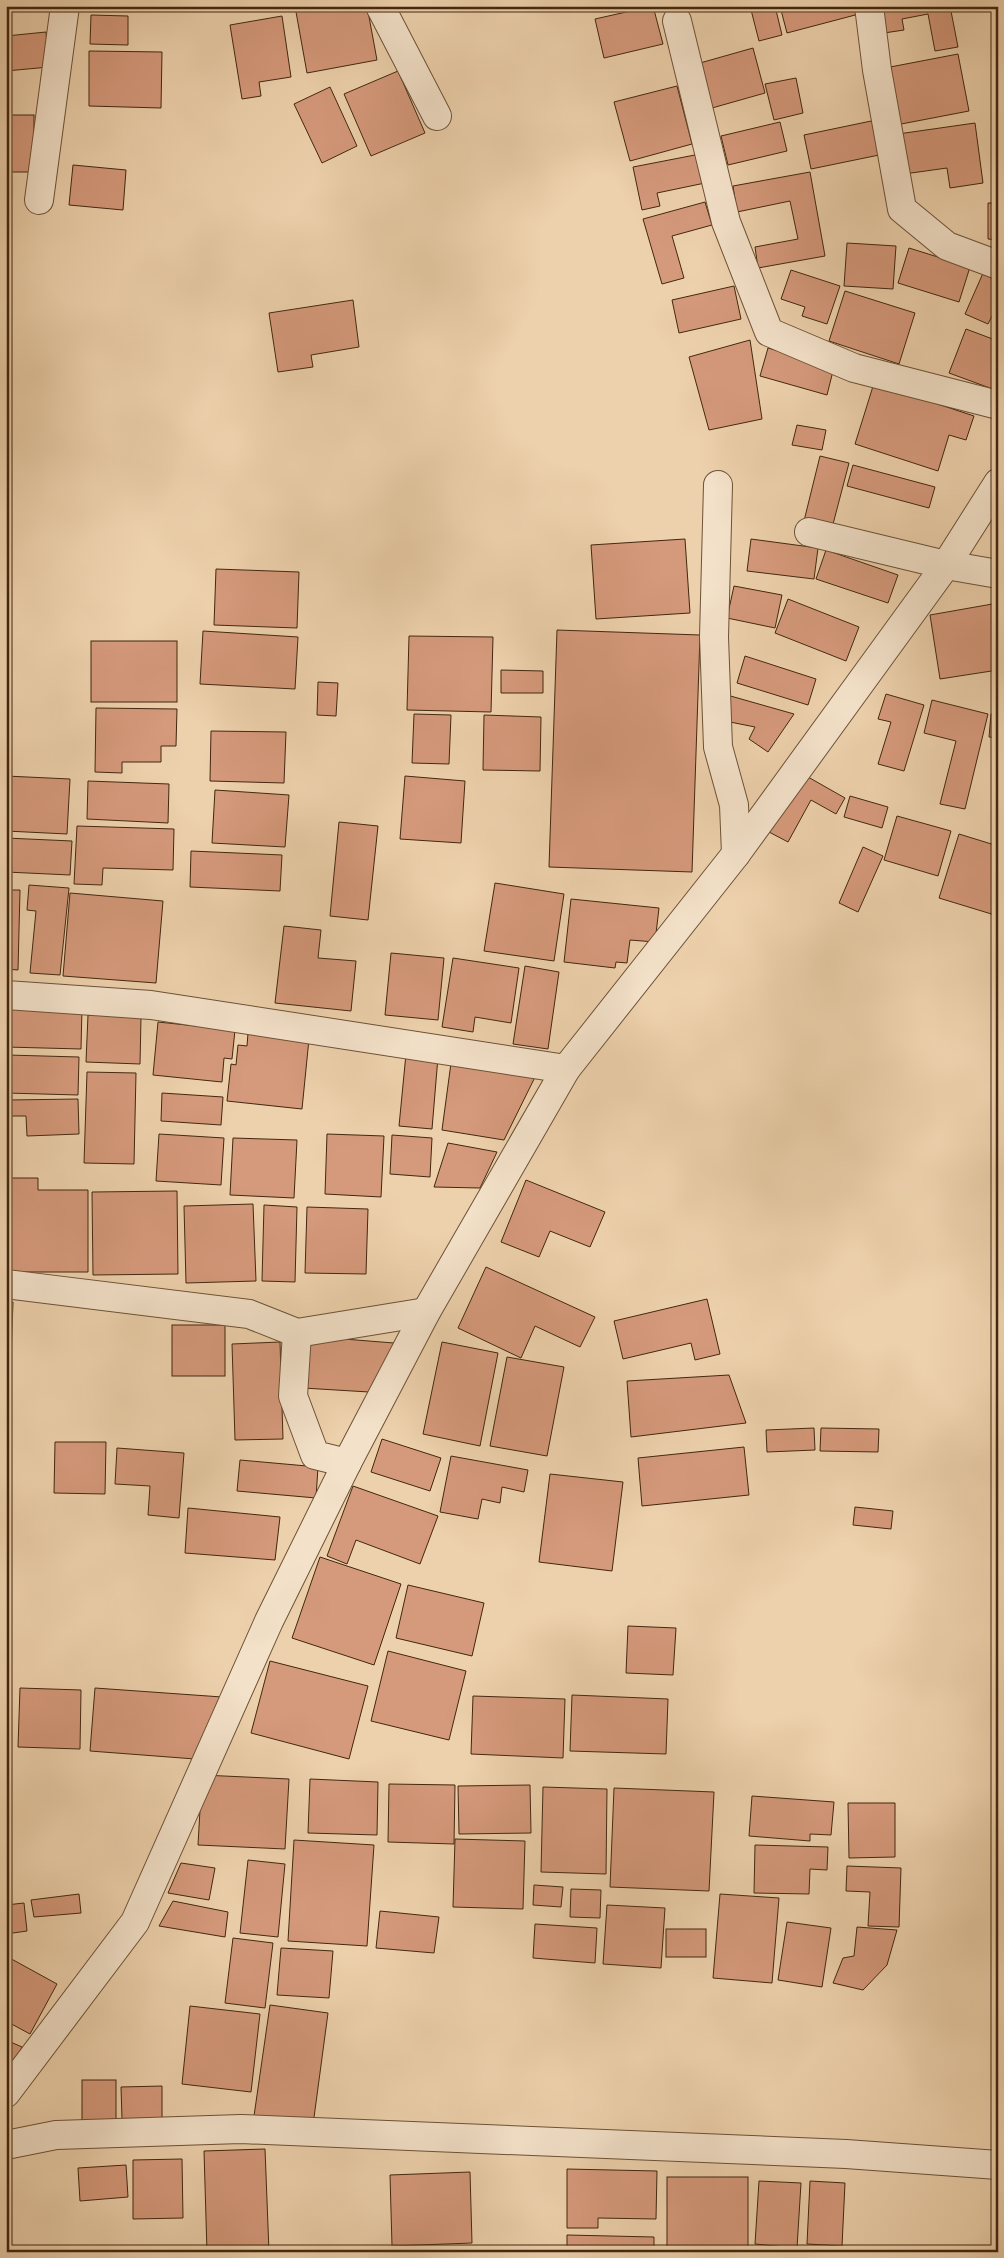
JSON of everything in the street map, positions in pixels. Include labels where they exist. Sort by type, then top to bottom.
[{"type":"street","points":[[39,200],[65,6]]},
{"type":"street","points":[[380,6],[437,116]]},
{"type":"street","points":[[869,6],[877,70],[902,209],[947,246],[998,265]]},
{"type":"street","points":[[677,21],[726,222],[769,332],[854,368],[998,405]]},
{"type":"street","points":[[6,2093],[135,1922],[269,1621],[347,1463],[426,1312],[566,1069],[736,854],[946,565],[998,483]]},
{"type":"street","points":[[718,485],[714,637],[718,747],[734,806],[736,854]]},
{"type":"street","points":[[809,532],[946,565],[998,574]]},
{"type":"street","points":[[6,995],[150,1005],[566,1069]]},
{"type":"street","points":[[6,1284],[249,1314],[297,1333],[426,1312]]},
{"type":"street","points":[[297,1333],[293,1396],[315,1454],[347,1463]]},
{"type":"street","points":[[6,2145],[56,2135],[241,2129],[836,2154],[998,2165]]},
{"type":"building","points":[[327,6],[367,6],[377,60],[307,73],[296,12]]},
{"type":"building","points":[[653,6],[663,44],[604,58],[595,19]]},
{"type":"building","points":[[750,6],[775,6],[782,35],[759,41]]},
{"type":"building","points":[[795,6],[857,6],[859,14],[787,33],[781,10]]},
{"type":"building","points":[[879,6],[950,6],[958,47],[935,51],[928,14],[902,19],[904,30],[884,33]]},
{"type":"building","points":[[91,15],[128,16],[128,45],[90,44]]},
{"type":"building","points":[[282,16],[291,77],[259,82],[261,96],[242,99],[230,25]]},
{"type":"building","points":[[46,32],[49,67],[6,71],[6,36]]},
{"type":"building","points":[[753,48],[765,93],[712,108],[700,63]]},
{"type":"building","points":[[89,51],[162,52],[161,108],[89,106]]},
{"type":"building","points":[[958,54],[969,111],[896,125],[885,68]]},
{"type":"building","points":[[398,71],[425,133],[371,156],[344,94]]},
{"type":"building","points":[[796,78],[803,113],[774,120],[765,84]]},
{"type":"building","points":[[677,86],[692,144],[630,161],[614,102]]},
{"type":"building","points":[[330,87],[357,146],[322,163],[294,104]]},
{"type":"building","points":[[6,115],[34,115],[34,172],[6,172]]},
{"type":"building","points":[[876,120],[884,154],[811,169],[804,135]]},
{"type":"building","points":[[780,122],[787,151],[728,165],[721,136]]},
{"type":"building","points":[[975,123],[983,183],[950,188],[947,168],[904,174],[898,134]]},
{"type":"building","points":[[700,154],[705,183],[657,193],[660,206],[642,210],[633,167]]},
{"type":"building","points":[[73,165],[126,170],[123,210],[69,205]]},
{"type":"building","points":[[810,172],[825,256],[758,268],[755,247],[798,239],[790,201],[737,212],[733,186]]},
{"type":"building","points":[[705,202],[712,225],[672,236],[684,278],[662,284],[643,219]]},
{"type":"building","points":[[988,203],[998,203],[998,240],[988,239]]},
{"type":"building","points":[[847,243],[896,246],[893,289],[844,286]]},
{"type":"building","points":[[909,248],[970,267],[959,302],[898,283]]},
{"type":"building","points":[[791,270],[840,286],[827,324],[802,316],[805,307],[781,299]]},
{"type":"building","points":[[984,271],[998,277],[998,304],[988,324],[965,314]]},
{"type":"building","points":[[734,286],[741,319],[679,333],[672,300]]},
{"type":"building","points":[[845,291],[915,313],[899,364],[829,341]]},
{"type":"building","points":[[353,300],[359,347],[311,355],[313,367],[278,372],[269,313]]},
{"type":"building","points":[[966,329],[998,341],[998,391],[949,373]]},
{"type":"building","points":[[750,340],[762,419],[709,430],[689,357]]},
{"type":"building","points":[[768,348],[834,367],[827,395],[760,376]]},
{"type":"building","points":[[874,383],[974,416],[966,440],[949,435],[938,471],[855,444]]},
{"type":"building","points":[[797,425],[826,430],[822,450],[792,445]]},
{"type":"building","points":[[820,456],[849,463],[832,528],[804,521]]},
{"type":"building","points":[[853,465],[935,487],[929,508],[847,486]]},
{"type":"building","points":[[685,539],[690,613],[596,619],[591,545]]},
{"type":"building","points":[[751,539],[818,548],[814,579],[747,571]]},
{"type":"building","points":[[826,550],[898,575],[888,603],[816,579]]},
{"type":"building","points":[[216,569],[299,572],[297,628],[214,625]]},
{"type":"building","points":[[734,586],[782,595],[775,628],[727,618]]},
{"type":"building","points":[[788,599],[859,627],[846,661],[775,633]]},
{"type":"building","points":[[998,603],[998,670],[940,679],[930,615]]},
{"type":"building","points":[[557,630],[700,635],[692,872],[549,867]]},
{"type":"building","points":[[203,631],[298,637],[295,689],[200,684]]},
{"type":"building","points":[[409,636],[493,637],[491,712],[407,710]]},
{"type":"building","points":[[91,641],[177,641],[177,702],[91,702]]},
{"type":"building","points":[[745,656],[816,679],[808,705],[737,683]]},
{"type":"building","points":[[501,670],[543,671],[543,693],[501,693]]},
{"type":"building","points":[[318,682],[338,683],[336,716],[317,715]]},
{"type":"building","points":[[886,694],[924,705],[904,771],[878,764],[891,722],[878,719]]},
{"type":"building","points":[[727,695],[794,714],[768,752],[749,739],[755,727],[725,721]]},
{"type":"building","points":[[932,700],[988,714],[965,809],[940,804],[956,741],[924,733]]},
{"type":"building","points":[[96,708],[177,709],[176,746],[161,746],[161,762],[122,762],[122,773],[95,772]]},
{"type":"building","points":[[414,714],[451,715],[449,764],[412,763]]},
{"type":"building","points":[[991,714],[998,714],[998,738],[989,737]]},
{"type":"building","points":[[484,715],[541,717],[540,771],[483,770]]},
{"type":"building","points":[[211,731],[286,732],[284,783],[210,781]]},
{"type":"building","points":[[801,773],[845,798],[836,814],[811,800],[788,842],[769,832]]},
{"type":"building","points":[[6,776],[70,779],[67,834],[6,831]]},
{"type":"building","points":[[405,776],[465,781],[461,843],[400,839]]},
{"type":"building","points":[[88,781],[169,784],[168,823],[87,819]]},
{"type":"building","points":[[215,790],[289,795],[285,847],[212,843]]},
{"type":"building","points":[[850,796],[888,807],[882,828],[844,817]]},
{"type":"building","points":[[897,816],[951,831],[938,876],[884,860]]},
{"type":"building","points":[[339,822],[378,826],[368,920],[330,916]]},
{"type":"building","points":[[77,826],[174,829],[173,870],[103,868],[102,885],[74,884]]},
{"type":"building","points":[[959,834],[998,846],[998,916],[939,898]]},
{"type":"building","points":[[6,838],[72,841],[70,875],[6,872]]},
{"type":"building","points":[[863,847],[883,856],[858,912],[839,903]]},
{"type":"building","points":[[191,851],[282,855],[280,891],[190,887]]},
{"type":"building","points":[[495,883],[564,894],[554,961],[484,951]]},
{"type":"building","points":[[29,885],[69,888],[60,975],[30,973],[36,911],[27,910]]},
{"type":"building","points":[[6,890],[20,890],[18,970],[6,969]]},
{"type":"building","points":[[70,893],[163,901],[156,983],[63,976]]},
{"type":"building","points":[[571,899],[659,908],[655,942],[630,940],[627,963],[616,962],[615,968],[564,962]]},
{"type":"building","points":[[284,926],[321,930],[318,958],[356,961],[351,1011],[275,1003]]},
{"type":"building","points":[[391,953],[444,958],[438,1020],[385,1015]]},
{"type":"building","points":[[453,958],[519,968],[511,1023],[475,1017],[473,1032],[442,1027]]},
{"type":"building","points":[[525,966],[559,972],[548,1049],[513,1044]]},
{"type":"building","points":[[6,1005],[82,1008],[81,1049],[6,1047]]},
{"type":"building","points":[[88,1015],[141,1017],[140,1064],[86,1062]]},
{"type":"building","points":[[158,1022],[235,1030],[232,1059],[224,1058],[222,1082],[153,1075]]},
{"type":"building","points":[[248,1033],[309,1039],[302,1109],[227,1101],[231,1064],[236,1065],[238,1045],[247,1046]]},
{"type":"building","points":[[406,1054],[438,1057],[432,1129],[399,1126]]},
{"type":"building","points":[[7,1055],[79,1057],[78,1095],[6,1093]]},
{"type":"building","points":[[451,1063],[537,1073],[504,1140],[442,1130]]},
{"type":"building","points":[[87,1072],[136,1073],[134,1164],[84,1163]]},
{"type":"building","points":[[162,1093],[223,1097],[221,1125],[161,1121]]},
{"type":"building","points":[[78,1099],[79,1134],[27,1136],[26,1116],[10,1116],[9,1100]]},
{"type":"building","points":[[159,1134],[224,1138],[221,1185],[156,1181]]},
{"type":"building","points":[[327,1134],[384,1136],[381,1197],[325,1194]]},
{"type":"building","points":[[392,1135],[432,1138],[430,1177],[390,1174]]},
{"type":"building","points":[[233,1138],[297,1140],[294,1198],[230,1195]]},
{"type":"building","points":[[448,1143],[497,1152],[480,1188],[434,1187]]},
{"type":"building","points":[[7,1178],[38,1178],[38,1190],[88,1190],[88,1272],[7,1272]]},
{"type":"building","points":[[526,1180],[605,1212],[590,1247],[550,1231],[539,1257],[501,1242]]},
{"type":"building","points":[[177,1191],[178,1274],[93,1275],[92,1192]]},
{"type":"building","points":[[253,1204],[256,1281],[186,1283],[184,1206]]},
{"type":"building","points":[[264,1205],[297,1207],[295,1282],[262,1281]]},
{"type":"building","points":[[307,1207],[368,1209],[366,1274],[305,1273]]},
{"type":"building","points":[[486,1267],[595,1317],[580,1347],[535,1326],[521,1358],[458,1328]]},
{"type":"building","points":[[707,1299],[720,1354],[695,1360],[691,1343],[623,1359],[614,1321]]},
{"type":"building","points":[[6,1302],[13,1302],[10,1386],[6,1386]]},
{"type":"building","points":[[172,1325],[225,1325],[225,1376],[172,1376]]},
{"type":"building","points":[[306,1336],[394,1343],[369,1392],[303,1388]]},
{"type":"building","points":[[280,1342],[283,1439],[235,1440],[232,1344]]},
{"type":"building","points":[[442,1342],[498,1353],[480,1446],[423,1434]]},
{"type":"building","points":[[507,1357],[564,1367],[547,1456],[490,1446]]},
{"type":"building","points":[[729,1375],[746,1423],[631,1437],[627,1381]]},
{"type":"building","points":[[814,1428],[815,1450],[767,1452],[766,1430]]},
{"type":"building","points":[[821,1428],[879,1429],[878,1452],[820,1451]]},
{"type":"building","points":[[382,1439],[441,1458],[430,1491],[371,1472]]},
{"type":"building","points":[[55,1442],[106,1442],[105,1494],[54,1493]]},
{"type":"building","points":[[744,1447],[749,1495],[642,1506],[638,1458]]},
{"type":"building","points":[[117,1448],[184,1453],[179,1518],[148,1515],[150,1486],[115,1484]]},
{"type":"building","points":[[451,1456],[528,1470],[524,1492],[502,1487],[500,1503],[482,1499],[478,1519],[440,1512]]},
{"type":"building","points":[[240,1460],[318,1467],[316,1498],[237,1491]]},
{"type":"building","points":[[550,1474],[623,1482],[612,1571],[539,1562]]},
{"type":"building","points":[[353,1486],[438,1516],[420,1564],[356,1540],[347,1564],[327,1556]]},
{"type":"building","points":[[855,1507],[893,1511],[891,1529],[853,1525]]},
{"type":"building","points":[[188,1508],[280,1517],[275,1560],[185,1553]]},
{"type":"building","points":[[320,1557],[401,1584],[374,1665],[292,1638]]},
{"type":"building","points":[[408,1585],[484,1603],[472,1656],[396,1638]]},
{"type":"building","points":[[628,1626],[676,1628],[673,1675],[626,1673]]},
{"type":"building","points":[[388,1651],[466,1671],[449,1740],[371,1721]]},
{"type":"building","points":[[270,1661],[368,1686],[349,1759],[251,1733]]},
{"type":"building","points":[[6,1686],[9,1686],[9,1721],[6,1721]]},
{"type":"building","points":[[20,1688],[81,1690],[80,1749],[18,1747]]},
{"type":"building","points":[[95,1688],[222,1697],[195,1759],[90,1751]]},
{"type":"building","points":[[572,1695],[668,1699],[666,1754],[570,1751]]},
{"type":"building","points":[[473,1696],[565,1699],[563,1758],[471,1754]]},
{"type":"building","points":[[202,1775],[289,1779],[285,1849],[198,1845]]},
{"type":"building","points":[[310,1779],[378,1782],[377,1835],[308,1833]]},
{"type":"building","points":[[389,1784],[455,1785],[454,1844],[388,1842]]},
{"type":"building","points":[[530,1785],[531,1833],[459,1834],[458,1786]]},
{"type":"building","points":[[543,1787],[607,1789],[606,1874],[541,1872]]},
{"type":"building","points":[[614,1788],[714,1792],[709,1891],[610,1887]]},
{"type":"building","points":[[752,1796],[834,1802],[831,1835],[810,1834],[810,1841],[749,1836]]},
{"type":"building","points":[[848,1803],[895,1803],[895,1857],[849,1858]]},
{"type":"building","points":[[455,1839],[525,1841],[523,1909],[453,1907]]},
{"type":"building","points":[[294,1840],[374,1845],[367,1946],[288,1941]]},
{"type":"building","points":[[755,1845],[828,1847],[827,1870],[810,1869],[809,1894],[754,1893]]},
{"type":"building","points":[[248,1860],[285,1864],[278,1937],[240,1933]]},
{"type":"building","points":[[181,1863],[215,1868],[209,1900],[168,1893]]},
{"type":"building","points":[[847,1866],[901,1868],[899,1927],[868,1926],[870,1892],[846,1891]]},
{"type":"building","points":[[534,1885],[563,1887],[561,1907],[533,1905]]},
{"type":"building","points":[[571,1889],[601,1890],[600,1918],[570,1917]]},
{"type":"building","points":[[79,1894],[81,1913],[34,1917],[31,1900]]},
{"type":"building","points":[[720,1894],[779,1898],[772,1983],[713,1978]]},
{"type":"building","points":[[173,1901],[228,1912],[225,1937],[159,1926]]},
{"type":"building","points":[[24,1903],[27,1931],[6,1934],[6,1905]]},
{"type":"building","points":[[607,1905],[665,1908],[661,1968],[603,1964]]},
{"type":"building","points":[[380,1911],[439,1917],[434,1953],[376,1948]]},
{"type":"building","points":[[787,1922],[831,1928],[822,1987],[778,1980]]},
{"type":"building","points":[[535,1924],[597,1928],[595,1963],[533,1958]]},
{"type":"building","points":[[857,1927],[897,1930],[887,1965],[863,1990],[833,1983],[843,1958],[854,1956]]},
{"type":"building","points":[[666,1929],[706,1929],[706,1957],[666,1957]]},
{"type":"building","points":[[233,1938],[273,1943],[265,2008],[225,2003]]},
{"type":"building","points":[[281,1948],[333,1951],[329,1998],[277,1995]]},
{"type":"building","points":[[6,1956],[57,1984],[30,2034],[6,2021]]},
{"type":"building","points":[[270,2005],[328,2013],[313,2125],[254,2116]]},
{"type":"building","points":[[190,2006],[260,2014],[251,2092],[182,2084]]},
{"type":"building","points":[[6,2040],[22,2047],[6,2086]]},
{"type":"building","points":[[82,2080],[116,2080],[116,2122],[82,2122]]},
{"type":"building","points":[[162,2086],[162,2119],[122,2119],[121,2087]]},
{"type":"building","points":[[265,2149],[269,2252],[207,2252],[204,2151]]},
{"type":"building","points":[[182,2159],[183,2218],[133,2219],[133,2160]]},
{"type":"building","points":[[126,2165],[128,2197],[80,2201],[78,2168]]},
{"type":"building","points":[[567,2169],[657,2171],[656,2219],[598,2218],[598,2228],[567,2228]]},
{"type":"building","points":[[470,2172],[472,2243],[392,2246],[390,2175]]},
{"type":"building","points":[[667,2177],[748,2177],[748,2252],[667,2252]]},
{"type":"building","points":[[759,2181],[801,2183],[797,2248],[755,2244]]},
{"type":"building","points":[[810,2181],[845,2183],[842,2246],[807,2244]]},
{"type":"building","points":[[567,2235],[654,2237],[654,2252],[567,2252]]}]
